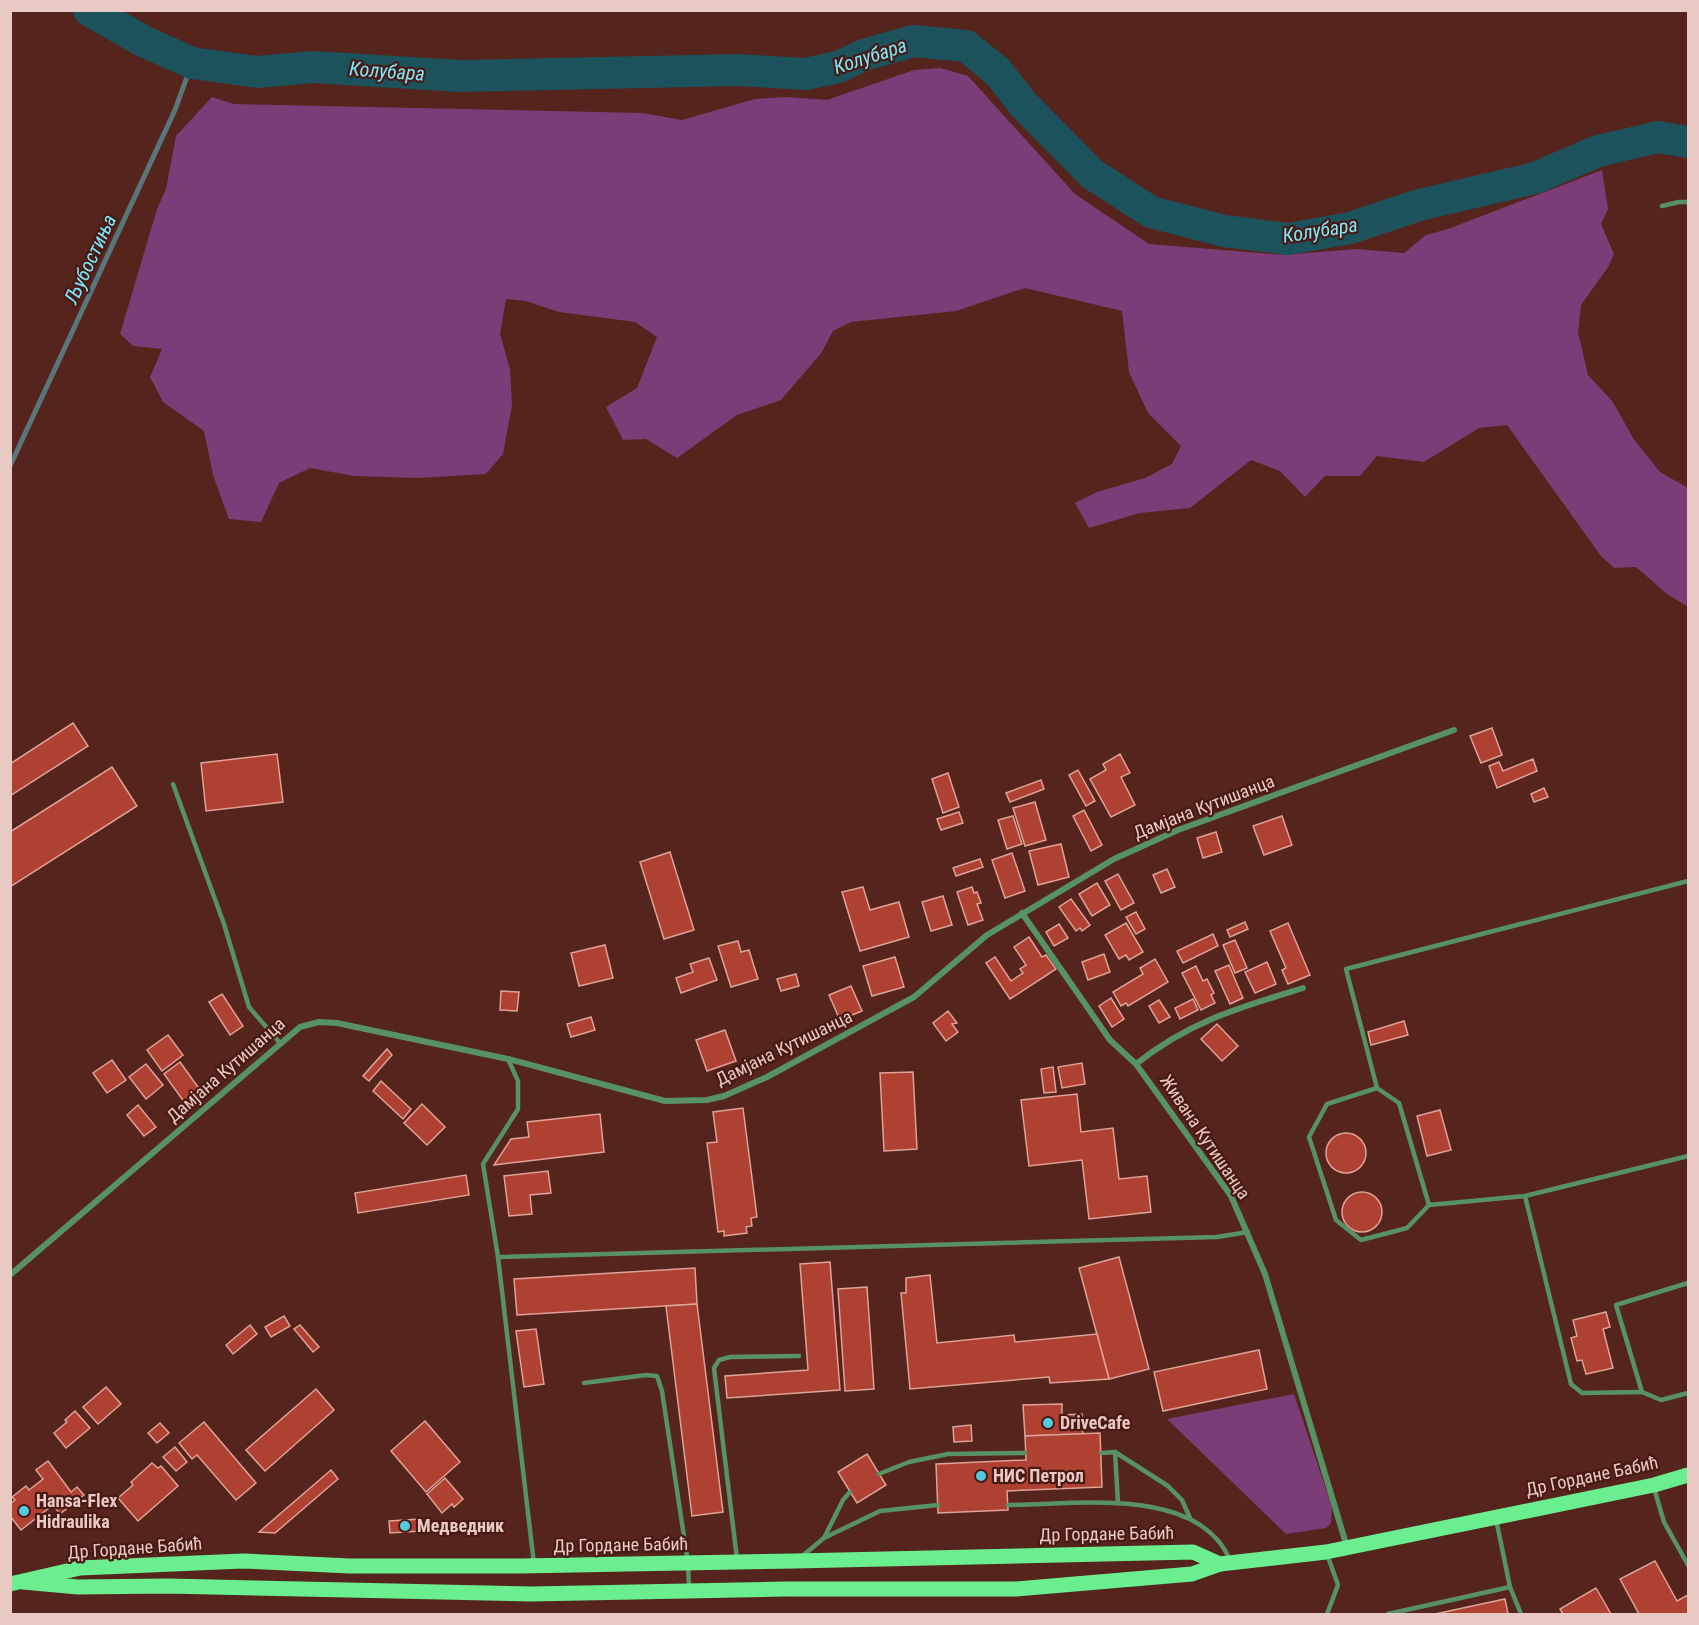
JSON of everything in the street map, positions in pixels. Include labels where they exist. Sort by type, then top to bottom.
[{"type":"main road","name":"Др Гордане Бабић","points":[[16,1583],[78,1587],[168,1586],[519,1594],[1016,1589],[1192,1574],[1226,1563],[1326,1552],[1654,1485],[1689,1475]]},
{"type":"main road","name":"Др Гордане Бабић","points":[[16,1583],[80,1568],[243,1561],[350,1566],[534,1565],[795,1562],[1193,1552],[1226,1563]]},
{"type":"street","name":"Дамјана Кутишанца","points":[[10,1275],[300,1027],[319,1022],[337,1023],[508,1059],[665,1101],[707,1100],[724,1096],[767,1077],[914,997],[979,941],[1114,859],[1178,830],[1454,730]]},
{"type":"street","name":"Живана Кутишанца","points":[[1022,913],[1110,1040],[1136,1064],[1231,1196],[1265,1274],[1347,1548]]},
{"type":"street","points":[[1136,1064],[1172,1038],[1200,1023],[1227,1011],[1303,988]]},
{"type":"lane","points":[[1662,206],[1689,202]]},
{"type":"lane","points":[[173,784],[224,924],[249,1007],[280,1043]]},
{"type":"lane","points":[[1429,1205],[1399,1103],[1377,1088],[1346,969],[1689,881]]},
{"type":"lane","points":[[508,1059],[518,1082],[518,1109],[483,1164],[498,1257],[534,1565]]},
{"type":"lane","points":[[1377,1088],[1327,1104],[1309,1137],[1335,1220],[1361,1240],[1407,1227],[1429,1205],[1525,1196],[1689,1156]]},
{"type":"lane","points":[[1525,1196],[1571,1384],[1582,1392],[1642,1392],[1661,1400],[1689,1393]]},
{"type":"lane","points":[[498,1257],[1217,1237],[1248,1232]]},
{"type":"lane","points":[[1642,1392],[1616,1305],[1689,1283]]},
{"type":"lane","points":[[737,1563],[714,1368],[719,1360],[730,1357],[799,1356]]},
{"type":"lane","points":[[584,1383],[646,1375],[657,1376],[662,1391],[688,1563],[689,1591]]},
{"type":"lane","points":[[1115,1452],[1118,1503]]},
{"type":"lane","points":[[1101,1453],[1115,1452],[1168,1486],[1182,1500],[1190,1518]]},
{"type":"lane","points":[[879,1474],[909,1462],[948,1454],[1025,1453]]},
{"type":"lane","points":[[1654,1485],[1664,1522],[1689,1565]]},
{"type":"lane","points":[[824,1538],[843,1500],[850,1492]]},
{"type":"lane","points":[[1008,1505],[1118,1503],[1170,1511],[1190,1518],[1212,1535],[1225,1548],[1226,1563]]},
{"type":"lane","points":[[795,1562],[824,1538],[880,1511],[938,1505]]},
{"type":"lane","points":[[1495,1516],[1510,1587],[1521,1614]]},
{"type":"lane","points":[[1326,1552],[1338,1585],[1327,1614]]},
{"type":"lane","points":[[1388,1614],[1510,1587]]},
{"type":"shaded area","points":[[940,68],[968,76],[1075,194],[1149,244],[1283,255],[1357,249],[1404,253],[1426,235],[1448,229],[1602,170],[1608,209],[1601,224],[1614,254],[1608,267],[1581,305],[1578,332],[1588,375],[1613,402],[1633,438],[1660,472],[1688,488],[1688,619],[1687,606],[1667,594],[1636,567],[1614,568],[1601,556],[1507,425],[1479,428],[1424,462],[1377,456],[1360,476],[1325,476],[1305,497],[1280,471],[1251,460],[1190,508],[1140,513],[1089,528],[1075,503],[1097,492],[1145,478],[1172,464],[1181,446],[1148,413],[1129,372],[1122,311],[1025,288],[956,311],[851,322],[833,331],[822,352],[781,400],[737,415],[677,458],[646,439],[623,440],[606,407],[637,388],[657,337],[635,322],[559,312],[526,301],[506,299],[500,334],[510,369],[512,405],[503,454],[486,474],[417,478],[354,476],[310,468],[279,483],[261,522],[229,519],[213,475],[204,431],[163,402],[150,377],[162,349],[133,346],[120,334],[157,209],[166,189],[176,136],[212,97],[233,104],[642,113],[682,120],[755,99],[786,97],[827,100],[914,70]]},
{"type":"shaded area","points":[[1294,1394],[1332,1507],[1331,1523],[1326,1528],[1286,1534],[1167,1419]]},
{"type":"building","points":[[73,723],[88,746],[10,796],[10,764]]},
{"type":"building","points":[[1492,728],[1502,755],[1481,763],[1470,736]]},
{"type":"building","points":[[277,754],[283,802],[206,811],[201,763]]},
{"type":"building","points":[[1120,754],[1130,773],[1121,777],[1135,805],[1111,817],[1090,779],[1106,770],[1103,764]]},
{"type":"building","points":[[1533,759],[1537,771],[1497,788],[1489,766],[1499,762],[1503,771]]},
{"type":"building","points":[[112,767],[137,806],[10,887],[10,832]]},
{"type":"building","points":[[1078,770],[1095,801],[1086,806],[1069,775]]},
{"type":"building","points":[[948,773],[959,807],[943,813],[932,779]]},
{"type":"building","points":[[1041,780],[1044,789],[1010,802],[1006,793]]},
{"type":"building","points":[[1544,788],[1548,797],[1534,802],[1531,794]]},
{"type":"building","points":[[1035,802],[1046,840],[1025,846],[1013,808]]},
{"type":"building","points":[[1084,810],[1102,845],[1091,851],[1073,816]]},
{"type":"building","points":[[959,812],[963,823],[941,830],[937,819]]},
{"type":"building","points":[[1013,816],[1022,844],[1007,849],[998,820]]},
{"type":"building","points":[[1282,816],[1292,845],[1264,855],[1253,826]]},
{"type":"building","points":[[1216,832],[1222,852],[1203,858],[1197,838]]},
{"type":"building","points":[[1061,844],[1069,877],[1038,885],[1029,851]]},
{"type":"building","points":[[670,852],[694,930],[664,939],[640,862]]},
{"type":"building","points":[[1012,853],[1025,891],[1005,898],[992,860]]},
{"type":"building","points":[[980,859],[983,867],[956,876],[953,868]]},
{"type":"building","points":[[1167,869],[1175,887],[1161,893],[1153,875]]},
{"type":"building","points":[[1118,874],[1134,903],[1121,910],[1105,881]]},
{"type":"building","points":[[1097,883],[1110,905],[1092,916],[1079,894]]},
{"type":"building","points":[[863,887],[870,910],[899,902],[909,937],[860,951],[842,892]]},
{"type":"building","points":[[972,887],[974,893],[977,892],[981,903],[977,904],[983,920],[968,925],[957,892]]},
{"type":"building","points":[[943,896],[952,925],[931,931],[922,902]]},
{"type":"building","points":[[1071,899],[1090,925],[1082,931],[1080,928],[1076,931],[1059,907]]},
{"type":"building","points":[[1136,912],[1145,929],[1136,934],[1126,917]]},
{"type":"building","points":[[1245,922],[1248,929],[1230,937],[1227,930]]},
{"type":"building","points":[[1126,923],[1143,952],[1129,960],[1126,955],[1119,959],[1105,935]]},
{"type":"building","points":[[1288,923],[1310,975],[1288,984],[1282,970],[1286,968],[1270,931]]},
{"type":"building","points":[[1059,924],[1068,938],[1054,946],[1046,932]]},
{"type":"building","points":[[1213,934],[1218,946],[1183,963],[1177,951]]},
{"type":"building","points":[[1029,937],[1042,957],[1046,955],[1056,969],[1010,999],[986,963],[995,957],[1011,981],[1023,973],[1020,969],[1026,965],[1014,947]]},
{"type":"building","points":[[1235,940],[1247,968],[1235,973],[1223,945]]},
{"type":"building","points":[[738,941],[741,952],[749,950],[758,979],[731,987],[718,946]]},
{"type":"building","points":[[605,945],[613,978],[579,986],[571,953]]},
{"type":"building","points":[[1104,954],[1110,972],[1088,980],[1082,962]]},
{"type":"building","points":[[895,957],[904,987],[872,996],[863,966]]},
{"type":"building","points":[[709,958],[717,980],[681,993],[676,978],[693,972],[690,964]]},
{"type":"building","points":[[1155,959],[1168,982],[1128,1006],[1126,1003],[1121,1006],[1113,992],[1143,974],[1140,968]]},
{"type":"building","points":[[1267,962],[1276,984],[1255,993],[1245,972]]},
{"type":"building","points":[[1229,965],[1243,998],[1230,1004],[1215,971]]},
{"type":"building","points":[[1196,966],[1203,981],[1207,979],[1214,993],[1211,995],[1215,1003],[1201,1010],[1182,973]]},
{"type":"building","points":[[796,974],[799,986],[781,991],[777,979]]},
{"type":"building","points":[[851,986],[862,1011],[840,1020],[829,995]]},
{"type":"building","points":[[501,991],[519,992],[517,1011],[500,1010]]},
{"type":"building","points":[[222,994],[243,1026],[230,1035],[209,1002]]},
{"type":"building","points":[[1111,998],[1124,1019],[1112,1027],[1099,1006]]},
{"type":"building","points":[[1193,999],[1198,1010],[1180,1019],[1175,1008]]},
{"type":"building","points":[[1159,1000],[1170,1017],[1159,1023],[1149,1006]]},
{"type":"building","points":[[948,1011],[957,1023],[952,1024],[958,1032],[946,1041],[933,1023]]},
{"type":"building","points":[[591,1017],[595,1030],[571,1037],[567,1024]]},
{"type":"building","points":[[1404,1021],[1408,1035],[1371,1045],[1368,1032]]},
{"type":"building","points":[[1217,1024],[1238,1046],[1222,1061],[1201,1039]]},
{"type":"building","points":[[725,1030],[736,1061],[707,1071],[696,1040]]},
{"type":"building","points":[[168,1035],[183,1055],[162,1071],[147,1050]]},
{"type":"building","points":[[387,1049],[392,1055],[369,1081],[363,1076]]},
{"type":"building","points":[[112,1060],[126,1080],[107,1093],[93,1073]]},
{"type":"building","points":[[180,1062],[203,1094],[187,1106],[164,1074]]},
{"type":"building","points":[[1082,1063],[1085,1084],[1062,1088],[1058,1067]]},
{"type":"building","points":[[146,1064],[163,1085],[146,1099],[129,1077]]},
{"type":"building","points":[[1053,1067],[1056,1092],[1044,1093],[1041,1069]]},
{"type":"building","points":[[913,1072],[917,1149],[884,1151],[880,1073]]},
{"type":"building","points":[[381,1081],[411,1109],[403,1119],[373,1091]]},
{"type":"building","points":[[1077,1094],[1081,1132],[1113,1128],[1119,1179],[1147,1176],[1151,1212],[1089,1219],[1082,1160],[1029,1166],[1021,1100]]},
{"type":"building","points":[[422,1104],[445,1127],[427,1145],[404,1123]]},
{"type":"building","points":[[138,1105],[156,1127],[144,1136],[127,1115]]},
{"type":"building","points":[[743,1108],[757,1217],[751,1218],[752,1226],[746,1227],[747,1233],[724,1236],[724,1231],[718,1232],[707,1143],[717,1142],[713,1112]]},
{"type":"building","points":[[1440,1110],[1451,1150],[1427,1156],[1417,1116]]},
{"type":"building","points":[[600,1114],[604,1152],[494,1165],[511,1139],[529,1137],[527,1122]]},
{"type":"building","points":[[1346,1133],[1360,1139],[1366,1153],[1360,1167],[1346,1173],[1332,1167],[1326,1153],[1332,1139]]},
{"type":"building","points":[[548,1171],[551,1193],[530,1195],[532,1214],[509,1216],[504,1176]]},
{"type":"building","points":[[466,1175],[469,1195],[358,1213],[355,1193]]},
{"type":"building","points":[[1362,1192],[1376,1198],[1382,1212],[1376,1226],[1362,1232],[1348,1226],[1342,1212],[1348,1198]]},
{"type":"building","points":[[1119,1257],[1149,1369],[1109,1379],[1079,1268]]},
{"type":"building","points":[[830,1262],[840,1390],[727,1398],[725,1376],[808,1370],[800,1264]]},
{"type":"building","points":[[695,1268],[697,1304],[517,1315],[514,1279]]},
{"type":"building","points":[[930,1275],[937,1343],[1014,1335],[1015,1342],[1097,1334],[1109,1379],[1050,1383],[1049,1377],[910,1389],[901,1293],[906,1293],[906,1278]]},
{"type":"building","points":[[867,1287],[874,1389],[845,1391],[838,1289]]},
{"type":"building","points":[[697,1304],[723,1512],[692,1516],[666,1306]]},
{"type":"building","points":[[1606,1312],[1610,1327],[1603,1329],[1613,1368],[1586,1374],[1582,1360],[1577,1361],[1571,1338],[1577,1336],[1573,1320]]},
{"type":"building","points":[[284,1316],[290,1326],[271,1337],[265,1327]]},
{"type":"building","points":[[250,1325],[257,1334],[233,1354],[226,1345]]},
{"type":"building","points":[[300,1325],[319,1347],[313,1352],[294,1329]]},
{"type":"building","points":[[536,1329],[544,1384],[524,1387],[516,1331]]},
{"type":"building","points":[[1259,1350],[1267,1389],[1163,1411],[1154,1372]]},
{"type":"building","points":[[106,1387],[121,1404],[98,1424],[83,1407]]},
{"type":"building","points":[[316,1389],[334,1410],[265,1471],[246,1450]]},
{"type":"building","points":[[1062,1404],[1062,1415],[1082,1414],[1083,1434],[1025,1436],[1023,1405]]},
{"type":"building","points":[[75,1411],[90,1428],[66,1448],[54,1433],[67,1422],[65,1420]]},
{"type":"building","points":[[425,1421],[460,1462],[426,1492],[391,1451]]},
{"type":"building","points":[[204,1422],[256,1483],[236,1500],[197,1455],[192,1459],[179,1443]]},
{"type":"building","points":[[160,1423],[169,1433],[157,1443],[148,1433]]},
{"type":"building","points":[[971,1425],[972,1441],[954,1442],[953,1427]]},
{"type":"building","points":[[1100,1433],[1102,1487],[1007,1491],[1008,1510],[938,1513],[936,1464],[1026,1460],[1025,1436]]},
{"type":"building","points":[[175,1447],[187,1462],[176,1471],[163,1457]]},
{"type":"building","points":[[867,1454],[886,1485],[857,1503],[838,1472]]},
{"type":"building","points":[[48,1461],[71,1492],[77,1487],[84,1495],[60,1514],[53,1505],[21,1530],[10,1516],[10,1504],[15,1500],[12,1497],[26,1486],[29,1490],[43,1479],[36,1470]]},
{"type":"building","points":[[152,1463],[158,1468],[161,1466],[178,1486],[138,1521],[118,1498],[133,1485],[131,1482]]},
{"type":"building","points":[[331,1470],[338,1479],[275,1533],[259,1532]]},
{"type":"building","points":[[445,1478],[463,1499],[454,1507],[452,1504],[442,1513],[427,1494]]},
{"type":"building","name":"Медведник","points":[[420,1519],[421,1531],[390,1533],[389,1521]]},
{"type":"building","points":[[1655,1561],[1677,1601],[1688,1595],[1688,1614],[1639,1614],[1620,1579]]},
{"type":"building","points":[[1596,1588],[1611,1614],[1563,1614],[1560,1609]]},
{"type":"building","points":[[1505,1599],[1508,1614],[1435,1614]]},
{"type":"waterway","name":"Колубара","points":[[89,10],[143,41],[192,63],[257,72],[314,67],[459,76],[737,70],[806,74],[838,67],[864,55],[913,41],[966,46],[997,71],[1024,105],[1092,174],[1151,212],[1224,231],[1288,239],[1350,228],[1419,205],[1535,178],[1598,151],[1658,137],[1688,142]]},
{"type":"waterway","name":"Љубостиња","points":[[10,466],[175,110],[192,63]]},
{"type":"place","name":"DriveCafe","points":[[1048,1423]]},
{"type":"place","name":"НИС Петрол","points":[[981,1476]]},
{"type":"place","name":"Hansa-Flex Hidraulika","points":[[24,1511]]},
{"type":"place","name":"Медведник","points":[[405,1526]]}]
